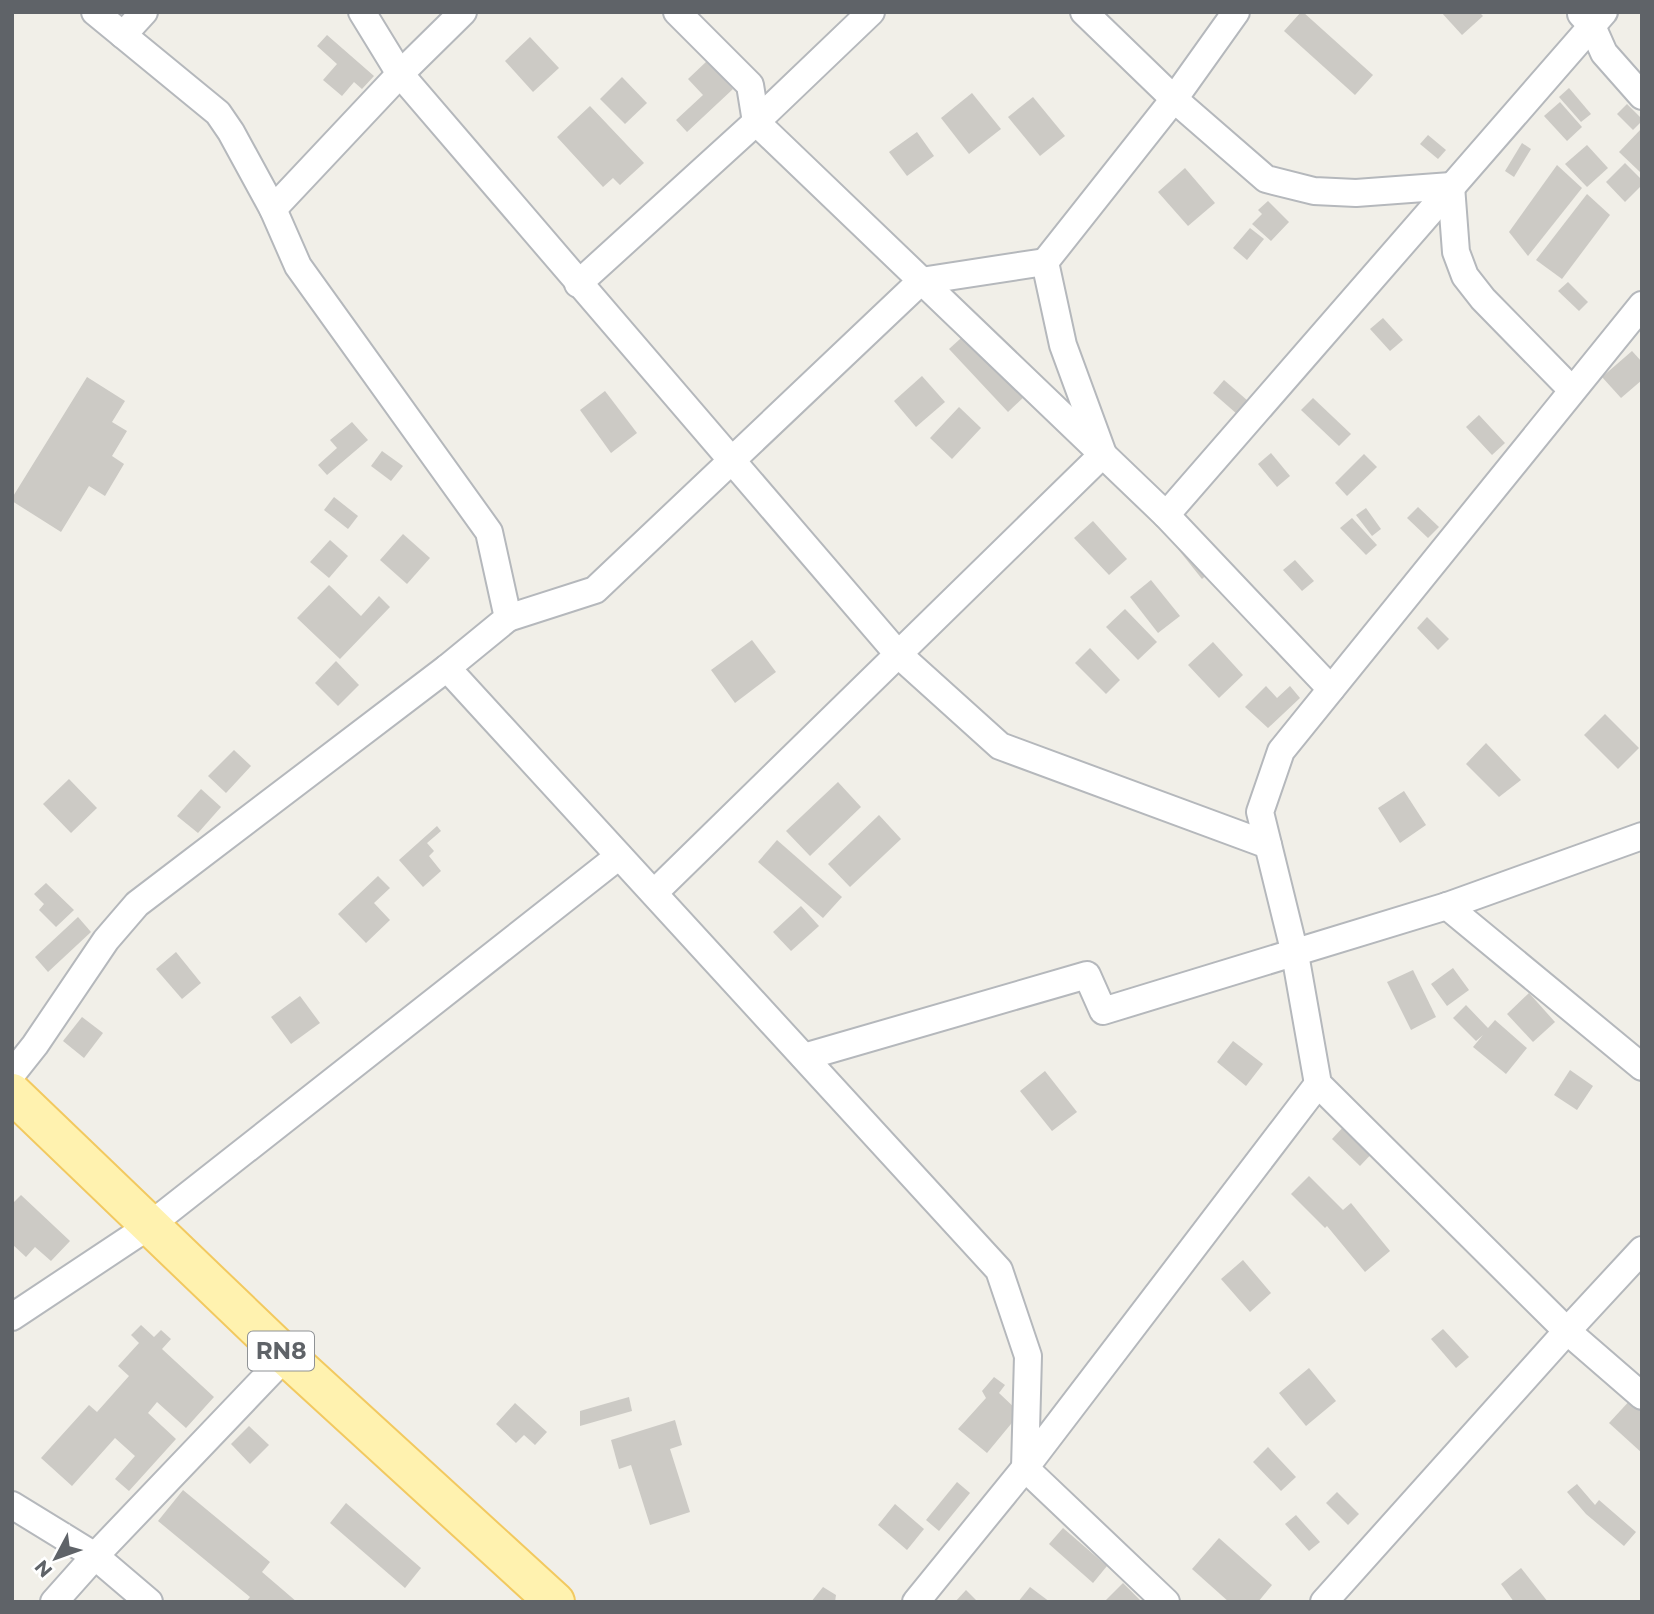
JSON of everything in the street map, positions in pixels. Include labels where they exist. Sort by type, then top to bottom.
[{"type":"main road","name":"RN8","points":[[12,1093],[286,1356],[555,1602]]},
{"type":"street","points":[[95,12],[218,113],[231,132],[273,209],[298,266],[489,532],[508,618]]},
{"type":"street","points":[[122,35],[144,12]]},
{"type":"street","points":[[362,12],[400,74],[898,654],[1000,746],[1268,845]]},
{"type":"street","points":[[273,209],[400,74],[463,12]]},
{"type":"street","points":[[677,12],[750,85],[756,122],[1166,515],[1331,689]]},
{"type":"street","points":[[579,284],[756,122],[871,12]]},
{"type":"street","points":[[1084,12],[1174,99],[1266,179],[1314,191],[1356,193],[1451,186]]},
{"type":"street","points":[[12,1074],[35,1045],[106,940],[137,904],[447,668],[508,618],[595,590],[921,281],[1045,262],[1174,99],[1236,12]]},
{"type":"street","points":[[1592,17],[1605,53],[1642,96]]},
{"type":"street","points":[[1166,515],[1451,186],[1592,17]]},
{"type":"street","points":[[1451,186],[1456,252],[1465,276],[1483,299],[1572,390]]},
{"type":"street","points":[[1045,262],[1063,345],[1102,454]]},
{"type":"street","points":[[1642,304],[1281,751],[1260,811],[1295,954],[1318,1084],[1567,1331],[1642,1396]]},
{"type":"street","points":[[654,893],[1102,454]]},
{"type":"street","points":[[447,668],[999,1270],[1028,1356],[1026,1468],[1166,1602]]},
{"type":"street","points":[[804,1057],[1087,975],[1102,1011],[1447,906],[1642,836]]},
{"type":"street","points":[[12,1317],[149,1226],[619,856]]},
{"type":"street","points":[[1447,906],[1642,1067]]},
{"type":"street","points":[[916,1602],[1026,1468],[1318,1084]]},
{"type":"street","points":[[1324,1602],[1642,1250]]},
{"type":"street","points":[[54,1602],[286,1356]]},
{"type":"street","points":[[12,1505],[95,1556],[149,1602]]},
{"type":"building","points":[[1301,12],[1373,75],[1355,95],[1284,31]]},
{"type":"building","points":[[1441,12],[1479,12],[1483,16],[1462,35]]},
{"type":"building","points":[[327,35],[374,76],[362,89],[354,82],[342,96],[323,80],[337,64],[317,46]]},
{"type":"building","points":[[530,37],[559,68],[533,92],[505,61]]},
{"type":"building","points":[[707,61],[733,89],[687,132],[676,120],[703,95],[688,79]]},
{"type":"building","points":[[622,77],[647,103],[625,124],[600,99]]},
{"type":"building","points":[[1569,88],[1591,114],[1581,122],[1559,97]]},
{"type":"building","points":[[972,93],[1001,129],[969,154],[941,118]]},
{"type":"building","points":[[1033,97],[1065,136],[1040,156],[1008,117]]},
{"type":"building","points":[[1560,102],[1582,127],[1567,141],[1544,116]]},
{"type":"building","points":[[1627,104],[1642,119],[1633,130],[1617,114]]},
{"type":"building","points":[[590,106],[644,163],[620,185],[613,178],[603,187],[557,137]]},
{"type":"building","points":[[1642,128],[1642,170],[1640,172],[1619,152]]},
{"type":"building","points":[[917,132],[934,156],[907,176],[889,152]]},
{"type":"building","points":[[1428,135],[1446,150],[1438,159],[1420,144]]},
{"type":"building","points":[[1522,143],[1531,149],[1514,177],[1505,171]]},
{"type":"building","points":[[1587,145],[1608,168],[1587,187],[1565,164]]},
{"type":"building","points":[[1625,163],[1642,180],[1642,185],[1625,202],[1606,182]]},
{"type":"building","points":[[1557,165],[1582,188],[1528,256],[1509,232]]},
{"type":"building","points":[[1185,168],[1215,203],[1188,226],[1158,192]]},
{"type":"building","points":[[1587,194],[1610,215],[1562,279],[1536,260]]},
{"type":"building","points":[[1268,201],[1289,222],[1271,241],[1252,224],[1262,214],[1258,210]]},
{"type":"building","points":[[1250,228],[1264,239],[1247,260],[1233,248]]},
{"type":"building","points":[[1568,282],[1588,302],[1579,311],[1558,291]]},
{"type":"building","points":[[1383,318],[1403,340],[1390,351],[1370,329]]},
{"type":"building","points":[[971,329],[1029,392],[1008,412],[949,349]]},
{"type":"building","points":[[1632,351],[1642,362],[1642,380],[1621,398],[1602,377]]},
{"type":"building","points":[[922,376],[945,402],[916,427],[894,401]]},
{"type":"building","points":[[87,377],[125,401],[112,422],[127,431],[112,456],[124,464],[105,496],[89,486],[61,532],[12,501],[12,498]]},
{"type":"building","points":[[1224,380],[1248,401],[1237,414],[1213,393]]},
{"type":"building","points":[[605,391],[637,433],[611,453],[580,410]]},
{"type":"building","points":[[1313,398],[1351,434],[1339,446],[1301,410]]},
{"type":"building","points":[[959,407],[981,428],[952,459],[930,438]]},
{"type":"building","points":[[1479,415],[1505,443],[1492,455],[1466,427]]},
{"type":"building","points":[[352,422],[368,440],[327,475],[318,465],[337,448],[330,440]]},
{"type":"building","points":[[382,451],[403,466],[391,481],[371,466]]},
{"type":"building","points":[[1271,453],[1290,476],[1277,487],[1258,464]]},
{"type":"building","points":[[1364,454],[1377,467],[1347,496],[1335,483]]},
{"type":"building","points":[[334,497],[358,516],[348,529],[324,510]]},
{"type":"building","points":[[1418,507],[1439,527],[1428,538],[1407,518]]},
{"type":"building","points":[[1366,508],[1381,529],[1372,536],[1356,515]]},
{"type":"building","points":[[1352,518],[1377,545],[1366,555],[1340,528]]},
{"type":"building","points":[[1093,521],[1127,559],[1109,575],[1074,538]]},
{"type":"building","points":[[403,534],[430,558],[407,584],[380,560]]},
{"type":"building","points":[[330,540],[348,556],[329,578],[310,562]]},
{"type":"building","points":[[1188,541],[1212,570],[1202,579],[1178,549]]},
{"type":"building","points":[[1295,560],[1314,581],[1302,591],[1283,570]]},
{"type":"building","points":[[1151,580],[1180,616],[1158,633],[1130,597]]},
{"type":"building","points":[[329,585],[361,616],[379,596],[390,607],[340,659],[297,618]]},
{"type":"building","points":[[1125,609],[1157,642],[1138,660],[1106,627]]},
{"type":"building","points":[[1427,617],[1449,639],[1438,650],[1417,628]]},
{"type":"building","points":[[752,640],[776,672],[735,703],[711,670]]},
{"type":"building","points":[[1213,642],[1243,675],[1219,698],[1188,665]]},
{"type":"building","points":[[1090,648],[1120,680],[1106,694],[1075,663]]},
{"type":"building","points":[[336,661],[359,685],[338,706],[315,683]]},
{"type":"building","points":[[1266,686],[1277,698],[1290,686],[1300,698],[1268,728],[1245,707]]},
{"type":"building","points":[[1605,714],[1639,748],[1618,769],[1584,735]]},
{"type":"building","points":[[1486,743],[1521,780],[1499,797],[1466,764]]},
{"type":"building","points":[[234,750],[251,766],[226,793],[208,776]]},
{"type":"building","points":[[69,779],[97,808],[71,833],[43,804]]},
{"type":"building","points":[[838,782],[861,807],[810,856],[786,831]]},
{"type":"building","points":[[201,789],[221,807],[198,833],[177,816]]},
{"type":"building","points":[[1404,791],[1426,825],[1400,843],[1378,808]]},
{"type":"building","points":[[879,815],[901,839],[850,887],[828,864]]},
{"type":"building","points":[[437,826],[441,831],[427,843],[434,851],[429,856],[441,871],[423,887],[399,860]]},
{"type":"building","points":[[777,840],[842,897],[823,918],[758,862]]},
{"type":"building","points":[[378,876],[390,888],[374,903],[390,920],[366,943],[338,914]]},
{"type":"building","points":[[46,883],[74,910],[56,927],[39,910],[44,904],[34,894]]},
{"type":"building","points":[[801,906],[819,926],[791,951],[773,932]]},
{"type":"building","points":[[78,917],[91,932],[48,972],[35,957]]},
{"type":"building","points":[[176,952],[201,983],[182,999],[156,969]]},
{"type":"building","points":[[1453,968],[1469,990],[1447,1006],[1431,984]]},
{"type":"building","points":[[1413,970],[1436,1017],[1411,1030],[1387,982]]},
{"type":"building","points":[[1529,993],[1555,1022],[1533,1042],[1507,1014]]},
{"type":"building","points":[[300,996],[320,1023],[291,1044],[271,1017]]},
{"type":"building","points":[[1466,1005],[1488,1028],[1495,1020],[1527,1048],[1506,1074],[1473,1047],[1483,1035],[1476,1041],[1453,1018]]},
{"type":"building","points":[[82,1017],[103,1033],[84,1058],[63,1041]]},
{"type":"building","points":[[1233,1041],[1263,1064],[1246,1086],[1217,1062]]},
{"type":"building","points":[[1570,1070],[1593,1086],[1577,1110],[1554,1095]]},
{"type":"building","points":[[1045,1071],[1077,1112],[1052,1131],[1020,1091]]},
{"type":"building","points":[[1348,1122],[1376,1149],[1360,1166],[1332,1139]]},
{"type":"building","points":[[1309,1176],[1343,1210],[1351,1203],[1390,1251],[1365,1272],[1327,1226],[1325,1228],[1291,1194]]},
{"type":"building","points":[[21,1195],[70,1241],[51,1261],[35,1247],[26,1257],[12,1244],[12,1204]]},
{"type":"building","points":[[1243,1260],[1271,1293],[1250,1312],[1221,1279]]},
{"type":"building","points":[[141,1325],[154,1337],[161,1330],[171,1339],[162,1349],[214,1397],[186,1428],[157,1402],[148,1413],[176,1439],[129,1491],[115,1479],[135,1456],[115,1438],[72,1486],[41,1458],[89,1405],[97,1412],[129,1376],[118,1366],[139,1343],[131,1335]]},
{"type":"building","points":[[1443,1329],[1469,1357],[1456,1368],[1431,1339]]},
{"type":"building","points":[[1309,1368],[1336,1401],[1306,1426],[1279,1393]]},
{"type":"building","points":[[994,1377],[1005,1385],[999,1393],[1020,1413],[987,1453],[958,1429],[986,1398],[982,1391]]},
{"type":"building","points":[[629,1397],[632,1411],[580,1426],[580,1411]]},
{"type":"building","points":[[1633,1397],[1642,1405],[1642,1453],[1609,1423]]},
{"type":"building","points":[[515,1403],[547,1432],[535,1445],[524,1435],[516,1443],[496,1424]]},
{"type":"building","points":[[675,1420],[682,1445],[670,1449],[690,1512],[650,1525],[631,1465],[619,1469],[611,1440]]},
{"type":"building","points":[[249,1426],[269,1445],[250,1464],[231,1444]]},
{"type":"building","points":[[1268,1447],[1296,1477],[1281,1491],[1253,1462]]},
{"type":"building","points":[[957,1482],[970,1493],[939,1531],[926,1520]]},
{"type":"building","points":[[1577,1484],[1595,1505],[1599,1500],[1636,1532],[1624,1546],[1586,1514],[1567,1492]]},
{"type":"building","points":[[183,1490],[270,1562],[262,1572],[297,1602],[246,1602],[250,1597],[158,1521]]},
{"type":"building","points":[[1337,1492],[1359,1514],[1348,1525],[1326,1503]]},
{"type":"building","points":[[346,1503],[421,1568],[405,1588],[330,1523]]},
{"type":"building","points":[[895,1504],[924,1529],[907,1550],[878,1525]]},
{"type":"building","points":[[1296,1515],[1320,1542],[1309,1551],[1285,1524]]},
{"type":"building","points":[[1063,1528],[1107,1566],[1093,1583],[1049,1544]]},
{"type":"building","points":[[1219,1538],[1272,1585],[1258,1602],[1229,1602],[1192,1569]]},
{"type":"building","points":[[1521,1568],[1548,1602],[1514,1602],[1501,1584]]},
{"type":"building","points":[[1123,1583],[1142,1602],[1106,1600]]},
{"type":"building","points":[[823,1587],[836,1595],[835,1602],[811,1602]]},
{"type":"building","points":[[1030,1587],[1050,1602],[1018,1602]]},
{"type":"building","points":[[966,1590],[978,1602],[955,1602]]}]
